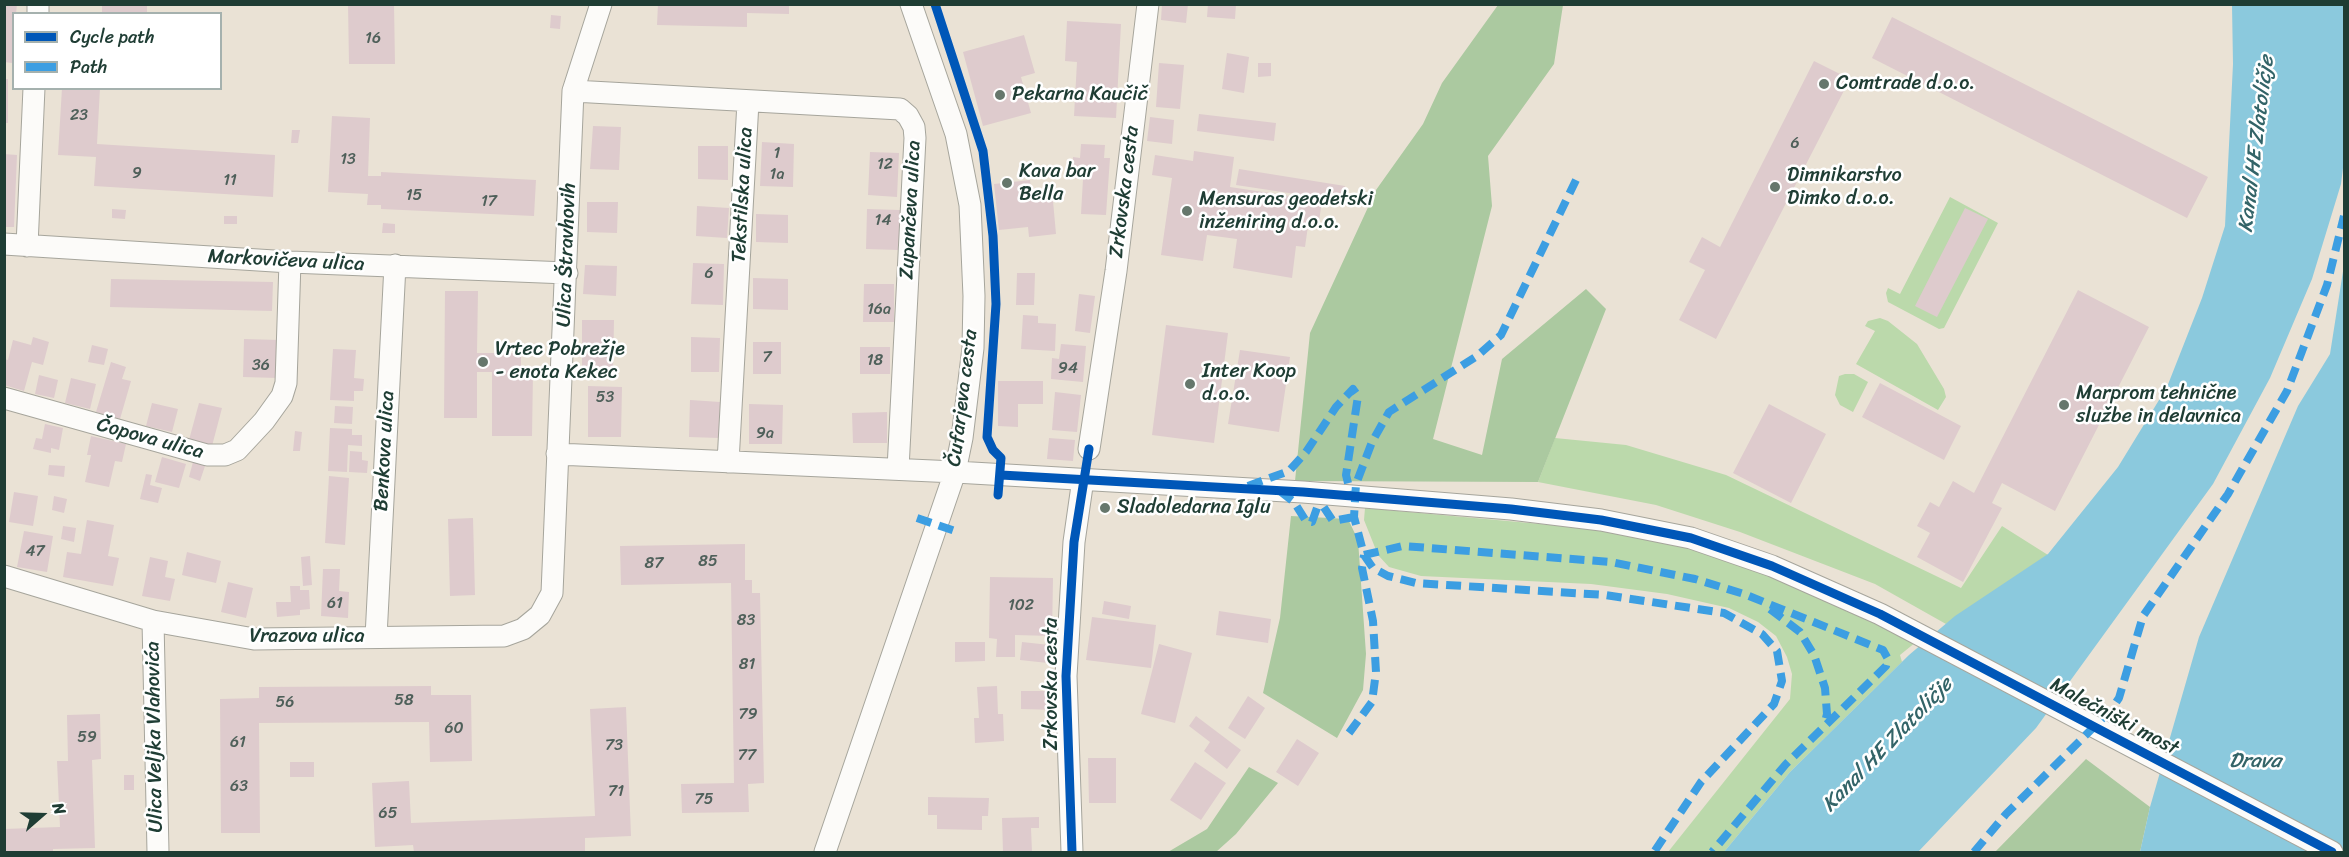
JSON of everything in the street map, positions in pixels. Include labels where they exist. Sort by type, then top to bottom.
[{"type":"street","name":"Ulica Štravhovih","points":[[540,615],[552,593],[573,91],[601,4]]},
{"type":"street","name":"Čufarjeva cesta","points":[[825,852],[955,472],[962,438],[973,348],[974,296],[970,206],[956,134],[911,4]]},
{"type":"street","name":"Zrkovska cesta","points":[[1089,450],[1116,271],[1148,4]]},
{"type":"street","points":[[27,246],[34,90]]},
{"type":"street","name":"Tekstilska ulica","points":[[573,91],[748,102],[728,462]]},
{"type":"street","name":"Zupančeva ulica","points":[[748,102],[900,109],[908,116],[914,127],[898,470]]},
{"type":"street","name":"Markovičeva ulica","points":[[4,244],[290,262],[567,273]]},
{"type":"street","name":"Čopova ulica","points":[[4,398],[207,455],[225,455],[237,450],[264,421],[282,396],[286,383],[290,262]]},
{"type":"street","name":"Benkova ulica","points":[[376,637],[395,265]]},
{"type":"street","name":"Malečniški most","points":[[557,454],[955,472],[1303,492],[1590,519],[1691,538],[1772,566],[1880,614],[2332,852]]},
{"type":"street","name":"Zrkovska cesta","points":[[1072,852],[1066,676],[1074,542],[1083,479]]},
{"type":"street","name":"Vrazova ulica","points":[[4,576],[153,621],[254,639],[504,636],[523,629],[540,615]]},
{"type":"street","name":"Ulica Veljka Vlahovića","points":[[153,621],[158,852]]},
{"type":"green space","points":[[1498,5],[1563,5],[1554,64],[1488,156],[1492,206],[1433,439],[1482,455],[1502,359],[1586,289],[1606,309],[1538,482],[1295,481],[1310,333],[1376,190],[1423,124],[1442,83]]},
{"type":"green space","points":[[1950,197],[1998,223],[1944,328],[1939,329],[1888,302],[1886,293],[1888,288],[1900,294]]},
{"type":"green space","points":[[1880,318],[1888,321],[1917,344],[1944,389],[1946,397],[1938,410],[1856,364],[1875,331],[1865,326],[1868,321]]},
{"type":"green space","points":[[1854,374],[1868,382],[1853,412],[1840,405],[1835,395],[1839,376]]},
{"type":"green space","points":[[1555,438],[1626,445],[1726,475],[1961,588],[2002,526],[2048,555],[1946,624],[1875,584],[1740,532],[1656,505],[1538,482]]},
{"type":"green space","points":[[1365,508],[1595,529],[1694,549],[1762,570],[1916,642],[1900,655],[1902,662],[1790,772],[1724,852],[1668,852],[1790,699],[1792,674],[1787,657],[1776,636],[1758,622],[1729,608],[1667,594],[1591,584],[1421,576],[1389,567],[1378,555],[1364,520]]},
{"type":"green space","points":[[1291,516],[1348,519],[1358,540],[1366,654],[1363,690],[1337,738],[1263,693],[1280,618]]},
{"type":"green space","points":[[2086,759],[2150,807],[2140,852],[1995,852]]},
{"type":"green space","points":[[1249,767],[1278,783],[1236,834],[1216,852],[1168,852],[1207,829]]},
{"type":"water","name":"Kanal HE Zlatoličje","points":[[2232,5],[2344,5],[2344,160],[2341,184],[2312,279],[2270,378],[2213,484],[2036,728],[1918,852],[1724,852],[1790,772],[1909,655],[1955,616],[2048,554],[2118,467],[2167,387],[2202,298],[2225,226],[2233,64]]},
{"type":"water","name":"Drava","points":[[2344,265],[2344,852],[2140,852],[2150,807],[2199,637],[2298,406],[2330,354]]},
{"type":"building","points":[[4,4],[17,4],[16,12],[12,12],[12,63],[4,62]]},
{"type":"building","points":[[102,4],[147,4],[147,12],[102,12]]},
{"type":"building","points":[[348,4],[394,4],[395,64],[349,64]]},
{"type":"building","points":[[658,4],[789,4],[789,14],[747,13],[747,27],[657,25]]},
{"type":"building","points":[[1162,4],[1188,4],[1186,23],[1161,20]]},
{"type":"building","points":[[1208,4],[1236,4],[1235,19],[1207,17]]},
{"type":"building","points":[[551,15],[561,16],[560,29],[550,28]]},
{"type":"building","points":[[1892,17],[2208,177],[2187,218],[1872,58]]},
{"type":"building","points":[[1067,21],[1121,24],[1116,118],[1074,116],[1077,62],[1065,61]]},
{"type":"building","name":"Pekarna Kaučič","points":[[1024,35],[1035,73],[1021,77],[1031,113],[983,126],[963,52]]},
{"type":"building","points":[[1227,53],[1249,57],[1244,93],[1222,89]]},
{"type":"building","points":[[1814,61],[1850,79],[1716,339],[1679,320],[1705,270],[1689,262],[1702,237],[1720,247]]},
{"type":"building","points":[[1159,63],[1184,65],[1180,109],[1156,107]]},
{"type":"building","points":[[1258,63],[1271,63],[1271,76],[1258,77]]},
{"type":"building","points":[[4,79],[8,79],[8,123],[4,123]]},
{"type":"building","points":[[62,90],[100,90],[97,144],[275,155],[273,197],[94,186],[96,157],[58,155]]},
{"type":"building","points":[[1199,114],[1276,123],[1274,141],[1197,131]]},
{"type":"building","points":[[332,116],[370,118],[368,176],[381,176],[381,172],[536,180],[534,216],[381,209],[381,205],[367,205],[368,194],[328,192]]},
{"type":"building","points":[[1150,117],[1174,120],[1172,144],[1147,141]]},
{"type":"building","points":[[593,126],[621,127],[619,170],[590,169]]},
{"type":"building","points":[[292,130],[300,130],[298,143],[291,143]]},
{"type":"building","points":[[762,142],[794,144],[793,187],[760,186]]},
{"type":"building","points":[[1081,144],[1105,145],[1104,158],[1110,158],[1106,215],[1081,214],[1083,179],[1072,178],[1073,157],[1080,158]]},
{"type":"building","points":[[698,146],[728,146],[728,180],[698,179]]},
{"type":"building","points":[[1194,151],[1234,157],[1230,187],[1322,201],[1319,221],[1309,219],[1305,247],[1296,246],[1292,278],[1233,268],[1237,239],[1207,235],[1203,261],[1161,255],[1172,178],[1152,175],[1155,155],[1193,161]]},
{"type":"building","points":[[870,152],[899,153],[897,197],[868,195]]},
{"type":"building","points":[[4,154],[17,155],[14,227],[4,227]]},
{"type":"building","points":[[1239,169],[1345,186],[1342,201],[1236,185]]},
{"type":"building","points":[[1030,180],[1031,192],[1052,190],[1056,234],[1029,237],[1028,227],[999,230],[994,184]]},
{"type":"building","points":[[587,202],[618,202],[617,233],[587,232]]},
{"type":"building","points":[[697,206],[729,208],[727,238],[696,236]]},
{"type":"building","points":[[1965,208],[1988,219],[1937,317],[1915,306]]},
{"type":"building","points":[[112,209],[126,210],[125,219],[112,218]]},
{"type":"building","points":[[867,209],[900,210],[899,250],[866,249]]},
{"type":"building","points":[[756,214],[788,215],[788,243],[756,242]]},
{"type":"building","points":[[224,216],[237,216],[237,224],[224,224]]},
{"type":"building","points":[[383,223],[395,224],[395,233],[382,233]]},
{"type":"building","points":[[693,263],[724,264],[723,305],[691,304]]},
{"type":"building","points":[[585,265],[617,266],[616,296],[583,294]]},
{"type":"building","points":[[1017,273],[1035,273],[1034,305],[1016,305]]},
{"type":"building","points":[[753,278],[788,279],[788,310],[753,309]]},
{"type":"building","points":[[111,279],[273,282],[272,311],[110,307]]},
{"type":"building","points":[[864,284],[894,284],[894,322],[863,322]]},
{"type":"building","name":"Marprom tehnične službe in delavnica","points":[[2078,290],[2149,327],[2055,511],[2002,483],[1992,503],[2002,508],[1963,582],[1917,557],[1930,533],[1917,526],[1930,502],[1939,507],[1953,481],[1974,493]]},
{"type":"building","name":"Vrtec Pobrežje - enota Kekec","points":[[445,291],[478,291],[477,353],[521,353],[521,372],[533,372],[532,436],[492,436],[492,372],[477,372],[477,418],[444,418]]},
{"type":"building","points":[[1079,294],[1095,296],[1090,333],[1075,331]]},
{"type":"building","points":[[1023,315],[1038,316],[1038,323],[1056,324],[1055,351],[1021,349]]},
{"type":"building","points":[[582,320],[614,320],[613,371],[582,370]]},
{"type":"building","name":"Inter Koop d.o.o.","points":[[1166,325],[1228,333],[1214,443],[1152,435]]},
{"type":"building","points":[[33,337],[49,342],[43,365],[32,362],[24,391],[4,385],[4,359],[8,360],[13,340],[31,345]]},
{"type":"building","points":[[691,337],[720,338],[719,372],[691,372]]},
{"type":"building","points":[[244,339],[279,340],[278,378],[243,377]]},
{"type":"building","points":[[753,342],[781,342],[781,374],[753,374]]},
{"type":"building","points":[[1061,344],[1086,346],[1083,382],[1051,379],[1052,358],[1059,359]]},
{"type":"building","points":[[92,345],[108,349],[104,365],[88,362]]},
{"type":"building","points":[[860,347],[890,347],[890,374],[860,374]]},
{"type":"building","points":[[333,349],[356,350],[354,378],[364,379],[363,391],[354,391],[354,401],[330,400]]},
{"type":"building","points":[[1240,350],[1290,357],[1279,432],[1228,424]]},
{"type":"building","points":[[111,362],[126,367],[122,379],[131,381],[120,419],[96,412]]},
{"type":"building","points":[[39,375],[58,380],[54,398],[35,394]]},
{"type":"building","points":[[71,378],[96,384],[90,409],[65,403]]},
{"type":"building","points":[[998,381],[1043,381],[1043,404],[1018,404],[1018,427],[998,426]]},
{"type":"building","points":[[1880,383],[1961,426],[1944,460],[1862,417]]},
{"type":"building","points":[[588,386],[622,387],[621,437],[588,437]]},
{"type":"building","points":[[1055,392],[1081,395],[1077,432],[1052,430]]},
{"type":"building","points":[[690,400],[720,402],[719,438],[689,437]]},
{"type":"building","points":[[152,403],[178,409],[172,432],[146,426]]},
{"type":"building","points":[[199,403],[222,408],[212,446],[189,440]]},
{"type":"building","points":[[749,404],[783,405],[782,444],[749,444]]},
{"type":"building","points":[[1769,404],[1826,434],[1791,503],[1733,473]]},
{"type":"building","points":[[335,406],[353,407],[352,424],[334,423]]},
{"type":"building","points":[[887,412],[887,443],[853,443],[852,413]]},
{"type":"building","points":[[45,424],[63,428],[59,450],[51,448],[51,453],[33,449],[36,438],[42,439]]},
{"type":"building","points":[[330,428],[352,429],[352,435],[362,435],[362,446],[348,445],[347,472],[328,471]]},
{"type":"building","points":[[295,431],[302,432],[300,451],[293,451]]},
{"type":"building","points":[[91,436],[126,444],[122,462],[115,461],[109,487],[85,482],[91,455],[87,455]]},
{"type":"building","points":[[1049,438],[1075,440],[1073,461],[1047,459]]},
{"type":"building","points":[[350,451],[362,452],[362,460],[368,461],[367,473],[349,472]]},
{"type":"building","points":[[162,457],[186,464],[179,488],[155,482]]},
{"type":"building","points":[[193,462],[205,466],[200,481],[189,477]]},
{"type":"building","points":[[49,465],[65,466],[64,477],[48,475]]},
{"type":"building","points":[[146,474],[152,475],[150,485],[162,488],[158,503],[140,499]]},
{"type":"building","points":[[329,476],[349,478],[345,545],[325,543]]},
{"type":"building","points":[[14,492],[38,496],[33,526],[9,522]]},
{"type":"building","points":[[54,496],[67,499],[64,513],[52,510]]},
{"type":"building","points":[[473,518],[475,595],[450,596],[448,519]]},
{"type":"building","points":[[87,520],[114,525],[108,556],[119,558],[113,586],[63,577],[67,552],[81,554]]},
{"type":"building","points":[[63,526],[76,528],[74,542],[61,539]]},
{"type":"building","points":[[24,531],[53,536],[47,572],[17,567]]},
{"type":"building","points":[[745,544],[745,580],[752,580],[752,593],[760,593],[764,783],[748,784],[749,812],[682,813],[681,784],[734,783],[731,583],[621,585],[620,546]]},
{"type":"building","points":[[187,552],[221,561],[216,583],[182,575]]},
{"type":"building","points":[[310,556],[312,585],[303,586],[301,557]]},
{"type":"building","points":[[150,557],[168,561],[165,577],[175,579],[170,601],[142,596]]},
{"type":"building","points":[[323,569],[340,569],[339,591],[349,592],[348,618],[321,616]]},
{"type":"building","points":[[990,577],[1053,578],[1052,636],[1015,635],[1015,657],[996,657],[997,639],[989,638]]},
{"type":"building","points":[[228,582],[253,588],[246,618],[221,612]]},
{"type":"building","points":[[290,586],[300,586],[300,590],[309,590],[310,609],[300,610],[300,615],[277,617],[276,602],[291,602]]},
{"type":"building","points":[[1104,601],[1131,606],[1129,619],[1102,614]]},
{"type":"building","points":[[1219,611],[1271,619],[1268,643],[1216,635]]},
{"type":"building","points":[[1092,617],[1156,625],[1151,668],[1086,660]]},
{"type":"building","points":[[955,642],[985,642],[985,661],[955,662]]},
{"type":"building","points":[[1022,642],[1059,646],[1057,664],[1020,660]]},
{"type":"building","points":[[1159,644],[1192,653],[1175,723],[1141,714]]},
{"type":"building","points":[[431,686],[431,695],[471,695],[472,761],[430,762],[429,722],[259,723],[260,833],[221,833],[220,699],[259,698],[259,687]]},
{"type":"building","points":[[997,686],[998,714],[1003,714],[1004,741],[975,743],[974,718],[979,718],[977,687]]},
{"type":"building","points":[[1021,691],[1057,691],[1057,710],[1021,709]]},
{"type":"building","points":[[1248,696],[1265,708],[1245,739],[1228,728]]},
{"type":"building","points":[[626,707],[631,836],[585,838],[585,851],[414,852],[413,845],[375,847],[372,783],[409,781],[411,823],[595,816],[590,709]]},
{"type":"building","points":[[100,714],[101,759],[92,760],[95,848],[53,849],[53,852],[4,852],[4,829],[60,827],[57,761],[68,761],[67,715]]},
{"type":"building","points":[[1196,716],[1241,750],[1227,769],[1204,751],[1210,742],[1189,726]]},
{"type":"building","points":[[1297,739],[1319,753],[1298,786],[1276,772]]},
{"type":"building","points":[[1088,758],[1116,758],[1116,803],[1089,803]]},
{"type":"building","points":[[290,762],[314,762],[314,777],[290,777]]},
{"type":"building","points":[[1195,762],[1226,783],[1201,820],[1170,800]]},
{"type":"building","points":[[124,775],[134,775],[134,790],[124,790]]},
{"type":"building","points":[[928,797],[989,798],[988,816],[982,816],[982,830],[937,829],[937,815],[928,815]]},
{"type":"building","points":[[1039,817],[1039,828],[1031,828],[1032,852],[1003,852],[1002,818]]},
{"type":"marked path","points":[[1576,180],[1501,335],[1477,356],[1389,412],[1372,442],[1356,484],[1354,517],[1364,555],[1373,568],[1388,576],[1416,583],[1605,595],[1724,613],[1762,634],[1777,651],[1782,681],[1774,704],[1701,782],[1654,852]]},
{"type":"marked path","points":[[1974,852],[2006,814],[2111,710],[2119,698],[2143,616],[2228,494],[2287,391],[2327,285],[2344,216]]},
{"type":"marked path","points":[[1248,486],[1289,471],[1306,452],[1336,407],[1353,389],[1358,396],[1346,475],[1352,499]]},
{"type":"marked path","points":[[1280,491],[1294,502],[1306,521],[1312,522],[1317,508],[1323,506],[1333,521],[1354,517]]},
{"type":"marked path","points":[[917,518],[955,531]]},
{"type":"marked path","points":[[1364,555],[1403,546],[1611,562],[1695,579],[1744,594],[1883,650],[1888,659],[1886,666],[1786,764],[1712,852]]},
{"type":"marked path","points":[[1349,733],[1372,702],[1376,672],[1373,621],[1362,568],[1364,555]]},
{"type":"marked path","points":[[1770,609],[1800,632],[1814,655],[1825,688],[1827,714],[1824,726]]},
{"type":"cycle path","points":[[935,4],[983,151],[993,236],[996,304],[987,437],[993,450],[1001,458],[998,495]]},
{"type":"cycle path","points":[[1072,852],[1066,676],[1074,542],[1089,449]]},
{"type":"cycle path","points":[[1001,475],[1303,492],[1511,509],[1601,520],[1691,538],[1772,566],[1880,614],[2332,852]]},
{"type":"place","name":"Comtrade d.o.o.","points":[[1824,84]]},
{"type":"place","name":"Pekarna Kaučič","points":[[1000,95]]},
{"type":"place","name":"Kava bar Bella","points":[[1007,183]]},
{"type":"place","name":"Dimnikarstvo Dimko d.o.o.","points":[[1775,187]]},
{"type":"place","name":"Mensuras geodetski inženiring d.o.o.","points":[[1187,211]]},
{"type":"place","name":"Vrtec Pobrežje - enota Kekec","points":[[483,362]]},
{"type":"place","name":"Inter Koop d.o.o.","points":[[1190,384]]},
{"type":"place","name":"Marprom tehnične službe in delavnica","points":[[2064,405]]},
{"type":"place","name":"Sladoledarna Iglu","points":[[1105,508]]}]
